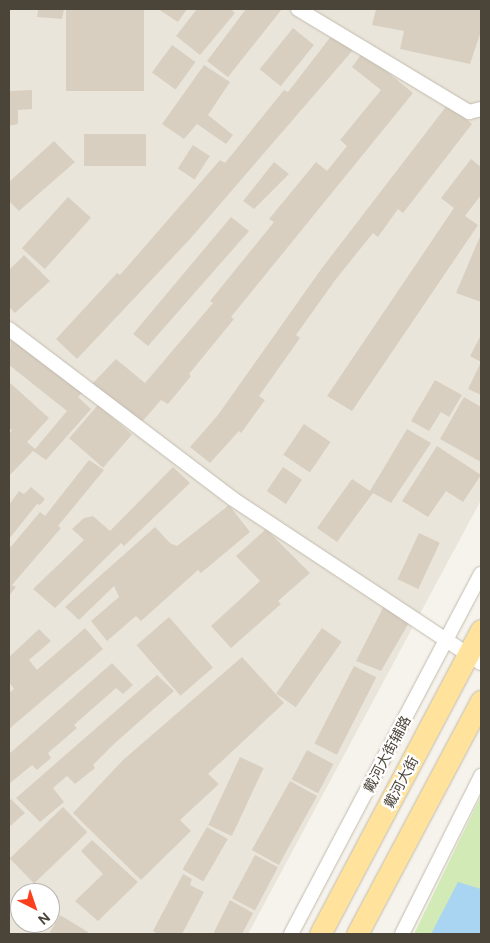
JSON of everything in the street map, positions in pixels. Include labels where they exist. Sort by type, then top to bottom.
[{"type":"main road","name":"戴河大街","points":[[320,934],[475,659],[481,630]]},
{"type":"main road","points":[[357,934],[481,701]]},
{"type":"street","points":[[298,9],[469,112],[481,109]]},
{"type":"street","points":[[9,329],[233,498],[475,659]]},
{"type":"street","name":"戴河大街辅路","points":[[291,934],[448,641],[481,574]]},
{"type":"street","points":[[402,934],[481,776]]},
{"type":"shaded area","points":[[9,9],[481,9],[481,500],[248,934],[9,934]]},
{"type":"green space","points":[[481,796],[481,934],[414,934]]},
{"type":"water","points":[[458,882],[481,889],[481,934],[431,934]]},
{"type":"building","points":[[9,9],[64,9],[62,19],[37,17],[38,10]]},
{"type":"building","points":[[66,9],[144,9],[144,91],[66,91]]},
{"type":"building","points":[[158,9],[187,9],[178,22]]},
{"type":"building","points":[[197,9],[231,9],[235,13],[200,55],[176,36]]},
{"type":"building","points":[[246,9],[282,9],[228,77],[207,61]]},
{"type":"building","points":[[376,9],[481,9],[481,31],[470,64],[400,49],[404,31],[372,25]]},
{"type":"building","points":[[293,28],[314,45],[281,86],[260,69]]},
{"type":"building","points":[[332,35],[353,50],[190,239],[77,359],[56,339],[117,273],[120,275],[220,160],[225,163],[284,90],[288,92]]},
{"type":"building","points":[[172,45],[195,62],[175,90],[152,73]]},
{"type":"building","points":[[363,52],[413,93],[231,317],[234,319],[189,374],[191,376],[168,404],[161,400],[141,423],[91,385],[116,359],[145,383],[213,303],[210,301],[274,222],[269,219],[316,162],[327,171],[347,146],[340,140],[381,90],[352,67]]},
{"type":"building","points":[[204,65],[230,82],[208,115],[233,135],[226,144],[197,124],[184,139],[162,124]]},
{"type":"building","points":[[32,90],[32,109],[18,110],[18,124],[9,126],[9,91]]},
{"type":"building","points":[[448,104],[472,124],[403,213],[398,209],[378,237],[373,233],[336,279],[296,335],[300,338],[259,396],[265,400],[241,433],[239,431],[210,463],[190,447],[218,415],[322,268]]},
{"type":"building","points":[[84,134],[146,134],[146,166],[84,166]]},
{"type":"building","points":[[54,141],[75,162],[19,211],[9,201],[9,182]]},
{"type":"building","points":[[193,145],[210,156],[195,179],[178,168]]},
{"type":"building","points":[[471,159],[481,167],[481,195],[465,216],[478,225],[352,411],[327,396],[454,208],[441,198]]},
{"type":"building","points":[[274,162],[289,174],[254,209],[243,201]]},
{"type":"building","points":[[68,197],[91,218],[45,269],[22,248]]},
{"type":"building","points":[[231,217],[249,231],[148,346],[133,334]]},
{"type":"building","points":[[481,234],[481,302],[456,293]]},
{"type":"building","points":[[24,255],[50,281],[15,313],[9,307],[9,270]]},
{"type":"building","points":[[481,335],[481,362],[470,356]]},
{"type":"building","points":[[11,338],[82,393],[78,397],[91,409],[46,460],[33,451],[9,476],[9,435],[12,430],[9,428],[9,382],[49,418],[27,442],[35,449],[67,411],[9,365]]},
{"type":"building","points":[[481,362],[481,395],[468,389]]},
{"type":"building","points":[[435,380],[462,395],[449,417],[441,412],[429,431],[411,421]]},
{"type":"building","points":[[464,397],[481,407],[481,462],[440,439]]},
{"type":"building","points":[[98,405],[132,435],[103,468],[69,438]]},
{"type":"building","points":[[304,424],[331,442],[310,473],[283,455]]},
{"type":"building","points":[[407,429],[431,443],[391,503],[373,493],[337,542],[317,528],[352,479],[370,491]]},
{"type":"building","points":[[437,446],[481,475],[463,502],[446,491],[428,517],[402,501]]},
{"type":"building","points":[[89,460],[104,470],[58,526],[61,528],[12,585],[16,587],[9,596],[9,549],[40,512],[45,516]]},
{"type":"building","points":[[173,467],[190,483],[124,546],[121,543],[55,608],[33,589],[84,540],[72,529],[84,518],[93,516],[110,531]]},
{"type":"building","points":[[283,467],[302,480],[286,504],[267,491]]},
{"type":"building","points":[[31,487],[45,499],[40,505],[37,504],[9,539],[9,505],[19,491],[24,494]]},
{"type":"building","points":[[229,505],[250,532],[201,573],[198,570],[141,621],[136,616],[107,641],[91,621],[119,597],[114,586],[79,620],[65,607],[155,527],[170,543],[177,546]]},
{"type":"building","points":[[266,529],[310,573],[278,601],[281,604],[231,648],[211,626],[260,581],[236,556]]},
{"type":"building","points":[[419,533],[440,543],[418,589],[397,579]]},
{"type":"building","points":[[385,604],[410,621],[381,671],[356,661]]},
{"type":"building","points":[[169,617],[213,668],[181,696],[137,645]]},
{"type":"building","points":[[85,628],[103,649],[9,729],[9,693],[14,689],[9,682],[9,657],[39,629],[51,641],[29,660],[37,670]]},
{"type":"building","points":[[322,628],[342,642],[296,707],[276,694]]},
{"type":"building","points":[[242,657],[284,703],[208,774],[219,784],[180,820],[191,831],[141,880],[73,813],[123,760]]},
{"type":"building","points":[[112,663],[133,685],[123,694],[116,688],[74,725],[77,728],[48,753],[51,758],[37,770],[32,765],[9,784],[9,754]]},
{"type":"building","points":[[354,666],[376,677],[337,755],[315,744]]},
{"type":"building","points":[[157,675],[174,691],[115,743],[93,765],[95,768],[75,784],[67,776],[53,788],[64,802],[40,822],[16,798]]},
{"type":"building","points":[[307,750],[333,764],[318,793],[292,779]]},
{"type":"building","points":[[240,757],[264,768],[232,836],[208,825]]},
{"type":"building","points":[[290,781],[317,796],[279,865],[252,850]]},
{"type":"building","points":[[11,799],[25,813],[9,827],[9,801]]},
{"type":"building","points":[[63,807],[87,832],[34,883],[10,858]]},
{"type":"building","points":[[207,827],[228,839],[203,881],[182,869]]},
{"type":"building","points":[[92,840],[138,882],[98,921],[75,901],[103,874],[81,851]]},
{"type":"building","points":[[255,855],[278,867],[255,910],[232,898]]},
{"type":"building","points":[[183,874],[192,879],[190,885],[204,892],[182,934],[158,934],[153,931]]},
{"type":"building","points":[[230,900],[253,913],[242,934],[213,934]]},
{"type":"building","points":[[60,915],[88,932],[87,934],[49,934],[60,933]]}]
